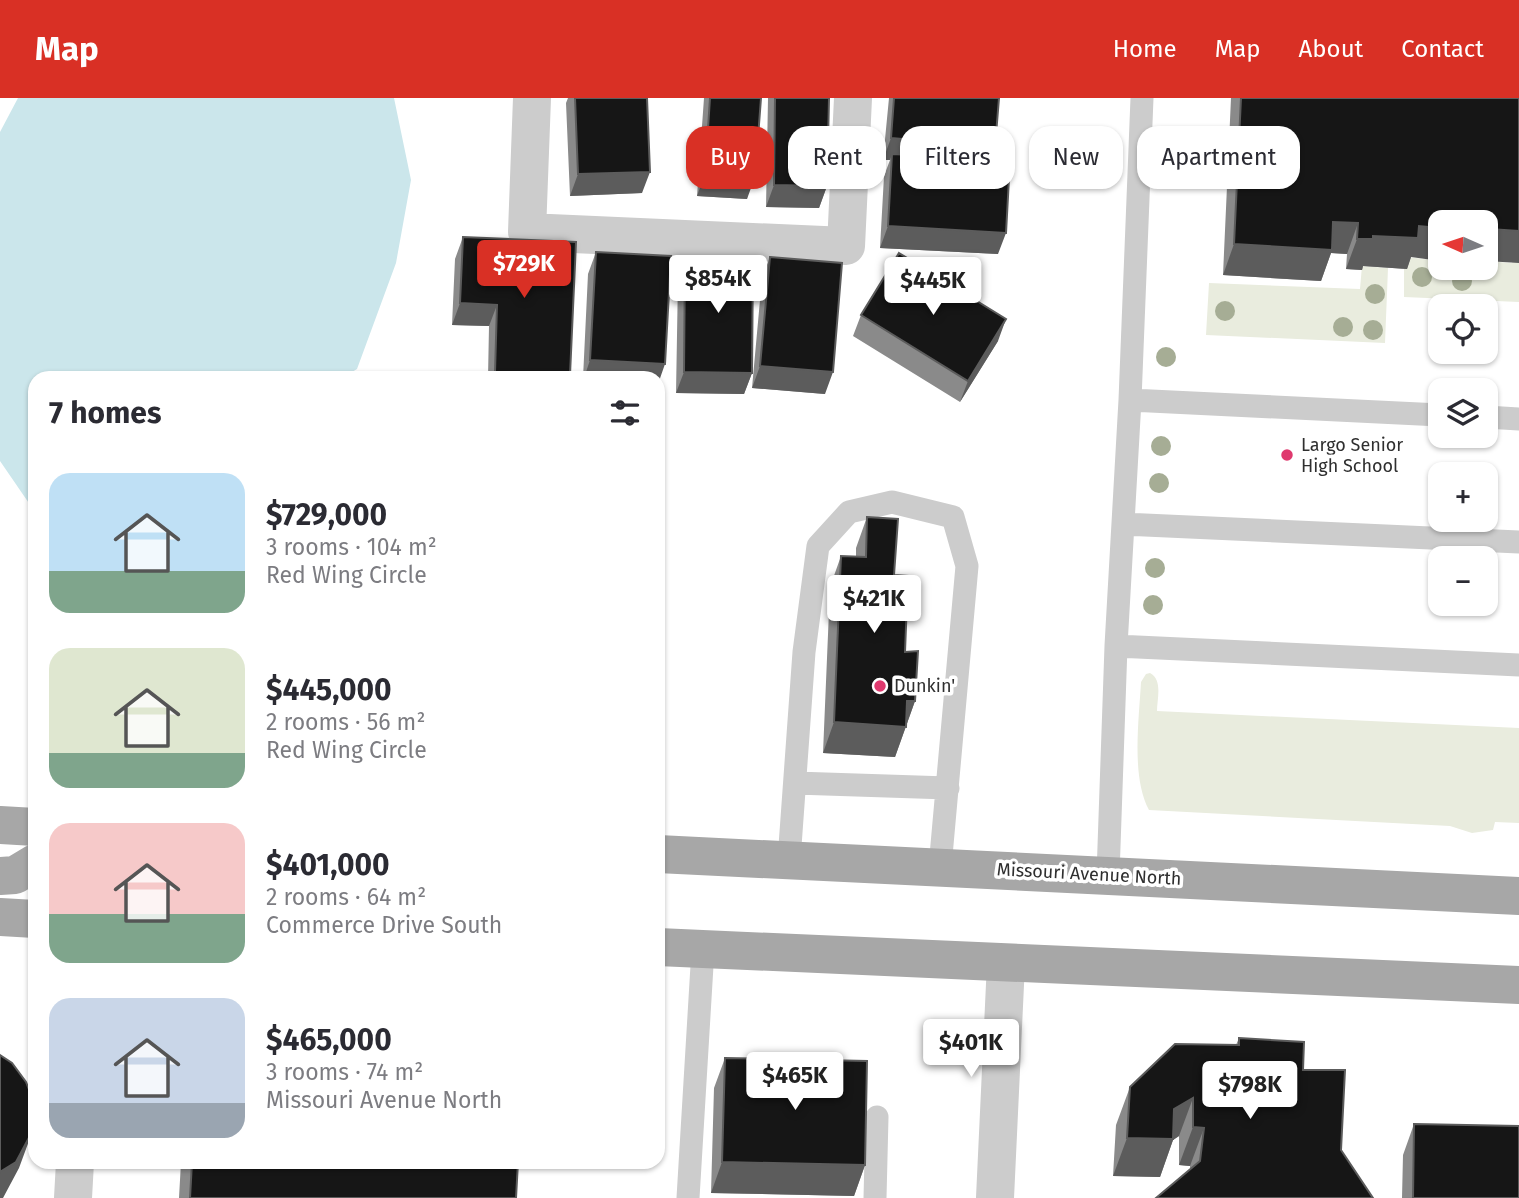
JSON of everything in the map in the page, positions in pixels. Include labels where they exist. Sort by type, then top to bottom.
[{"type":"main road","points":[[0,825],[28,827]]},
{"type":"main road","name":"Missouri Avenue North","points":[[665,855],[1519,896]]},
{"type":"main road","points":[[0,876],[15,875],[28,867]]},
{"type":"main road","points":[[0,917],[28,919]]},
{"type":"main road","points":[[665,947],[1519,985]]},
{"type":"street","points":[[533,98],[527,232],[846,246],[853,98]]},
{"type":"street","points":[[995,1198],[1006,963]]},
{"type":"street","points":[[73,1198],[75,1169]]},
{"type":"lane","points":[[1108,875],[1142,98]]},
{"type":"lane","points":[[1130,400],[1428,414]]},
{"type":"lane","points":[[1498,418],[1519,419]]},
{"type":"lane","points":[[789,860],[804,652],[818,546],[849,512],[892,502],[953,517],[967,566],[940,867]]},
{"type":"lane","points":[[1123,524],[1519,542]]},
{"type":"lane","points":[[1116,646],[1519,665]]},
{"type":"lane","points":[[795,783],[947,788]]},
{"type":"lane","points":[[688,1198],[703,949]]},
{"type":"lane","points":[[875,1198],[877,1117]]},
{"type":"shaded area","points":[[1408,257],[1428,260],[1428,280],[1498,280],[1498,262],[1519,261],[1519,302],[1498,301],[1498,294],[1428,294],[1428,298],[1404,297],[1404,269]]},
{"type":"shaded area","points":[[1362,266],[1388,268],[1385,343],[1206,335],[1209,283],[1360,289]]},
{"type":"shaded area","points":[[1150,673],[1158,685],[1157,711],[1519,728],[1519,823],[1495,822],[1493,830],[1472,833],[1450,826],[1149,810],[1140,781],[1138,748],[1141,682],[1146,674]]},
{"type":"water","points":[[18,98],[394,98],[411,180],[396,263],[357,369],[28,371],[28,502],[0,461],[0,132]]},
{"type":"building","points":[[575,98],[647,98],[650,172],[578,174]]},
{"type":"building","points":[[710,98],[761,98],[759,126],[708,126]]},
{"type":"building","points":[[775,98],[829,98],[828,126],[788,126],[788,185],[774,185]]},
{"type":"building","points":[[894,98],[999,98],[997,126],[900,126],[900,139],[891,138]]},
{"type":"building","points":[[1241,98],[1519,98],[1519,231],[1498,230],[1498,210],[1428,210],[1428,227],[1419,226],[1418,238],[1373,236],[1373,239],[1357,239],[1358,223],[1333,222],[1332,250],[1234,244],[1237,189],[1300,189],[1300,126],[1240,126]]},
{"type":"building","points":[[892,154],[900,154],[900,189],[1008,189],[1006,233],[888,226]]},
{"type":"building","points":[[463,237],[576,242],[570,371],[495,371],[497,305],[460,303]]},
{"type":"building","points":[[596,252],[671,256],[665,364],[590,360]]},
{"type":"building","points":[[899,253],[1006,319],[968,381],[861,315]]},
{"type":"building","points":[[685,256],[753,257],[752,373],[684,372]]},
{"type":"building","points":[[770,257],[842,263],[833,372],[760,366]]},
{"type":"building","points":[[867,517],[898,519],[894,575],[908,576],[905,652],[918,651],[915,701],[907,701],[906,727],[834,722],[841,556],[866,557]]},
{"type":"building","points":[[1239,1038],[1304,1042],[1303,1070],[1345,1070],[1341,1150],[1373,1198],[1156,1198],[1200,1161],[1204,1128],[1193,1127],[1193,1098],[1174,1109],[1173,1139],[1127,1138],[1130,1087],[1175,1044],[1239,1045]]},
{"type":"building","points":[[0,1055],[12,1063],[28,1087],[28,1139],[16,1162],[0,1172]]},
{"type":"building","points":[[725,1058],[867,1061],[865,1165],[722,1162]]},
{"type":"building","points":[[1414,1124],[1519,1126],[1519,1198],[1413,1198]]},
{"type":"building","points":[[192,1169],[518,1169],[516,1198],[190,1198]]},
{"type":"place","name":"Largo Senior High School","points":[[1287,455]]},
{"type":"place","name":"Dunkin'","points":[[880,686]]}]
